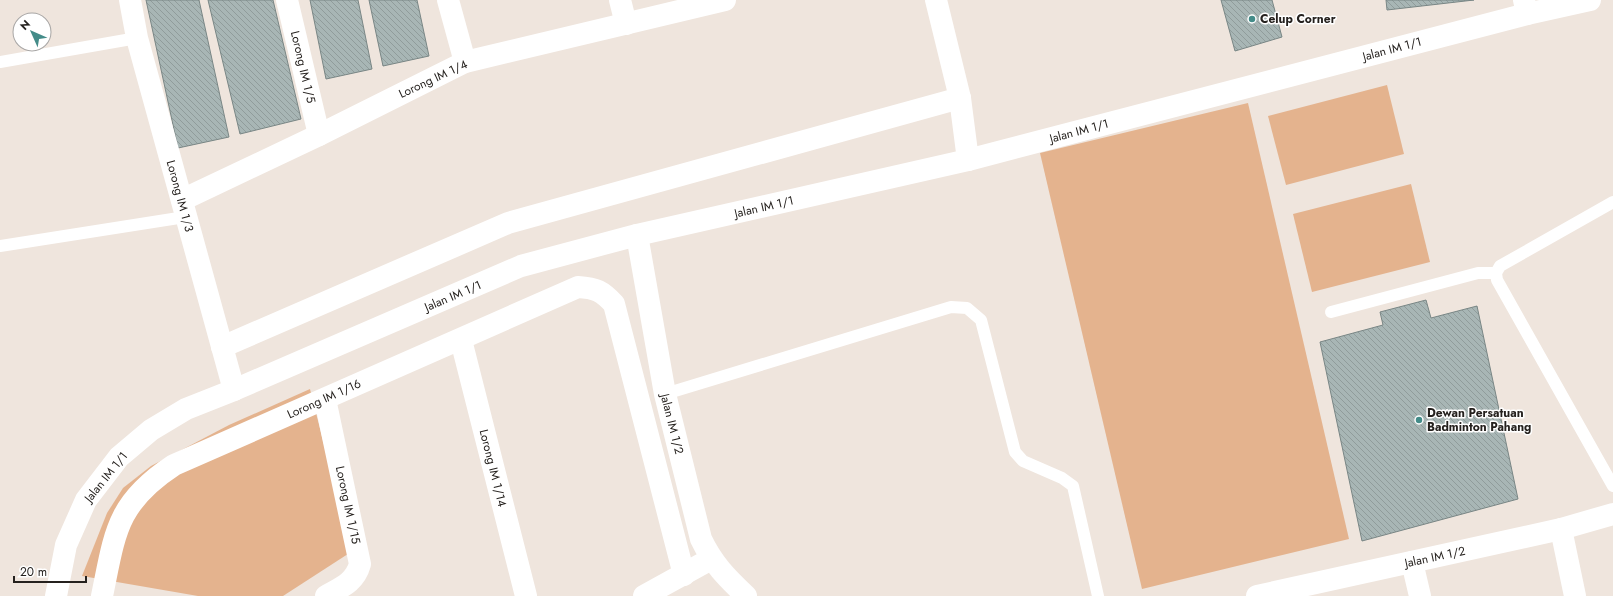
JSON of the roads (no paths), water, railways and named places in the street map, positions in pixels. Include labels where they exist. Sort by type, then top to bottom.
[{"type":"street","name":"Lorong IM 1/3","points":[[130,0],[137,38],[234,390]]},
{"type":"street","name":"Lorong IM 1/5","points":[[287,0],[319,135]]},
{"type":"street","points":[[448,0],[465,62]]},
{"type":"street","points":[[620,0],[626,24]]},
{"type":"street","name":"Lorong IM 1/4","points":[[184,209],[319,135],[465,62],[725,0]]},
{"type":"street","points":[[936,0],[960,98],[968,160]]},
{"type":"street","name":"Jalan IM 1/1","points":[[56,596],[66,546],[86,500],[119,457],[151,430],[186,409],[234,390],[521,266],[638,235],[968,160],[1526,7],[1590,0]]},
{"type":"street","points":[[222,347],[508,223],[960,98]]},
{"type":"street","name":"Jalan IM 1/2","points":[[638,235],[665,394],[701,539],[711,559],[724,575],[746,596]]},
{"type":"street","name":"Lorong IM 1/16","points":[[102,596],[114,539],[122,516],[135,497],[156,477],[174,466],[578,287],[598,290],[604,293],[614,304],[684,575]]},
{"type":"street","name":"Lorong IM 1/14","points":[[460,340],[526,596]]},
{"type":"street","name":"Lorong IM 1/15","points":[[325,399],[360,564],[358,573],[349,582],[326,596]]},
{"type":"street","name":"Jalan IM 1/2","points":[[1260,596],[1561,529],[1613,514]]},
{"type":"street","points":[[1561,529],[1575,596]]},
{"type":"street","points":[[644,596],[711,559]]},
{"type":"street","points":[[1412,562],[1420,596]]},
{"type":"lane","points":[[0,62],[137,38]]},
{"type":"lane","points":[[1613,202],[1500,266],[1496,273],[1497,280],[1613,486]]},
{"type":"lane","points":[[0,246],[184,209]]},
{"type":"lane","points":[[1331,312],[1478,273],[1496,273]]},
{"type":"lane","points":[[665,394],[951,307],[967,308],[981,320],[1015,452],[1023,461],[1062,478],[1073,486],[1098,596]]},
{"type":"place","name":"Celup Corner","points":[[1252,19]]},
{"type":"place","name":"Dewan Persatuan Badminton Pahang","points":[[1419,420]]}]
